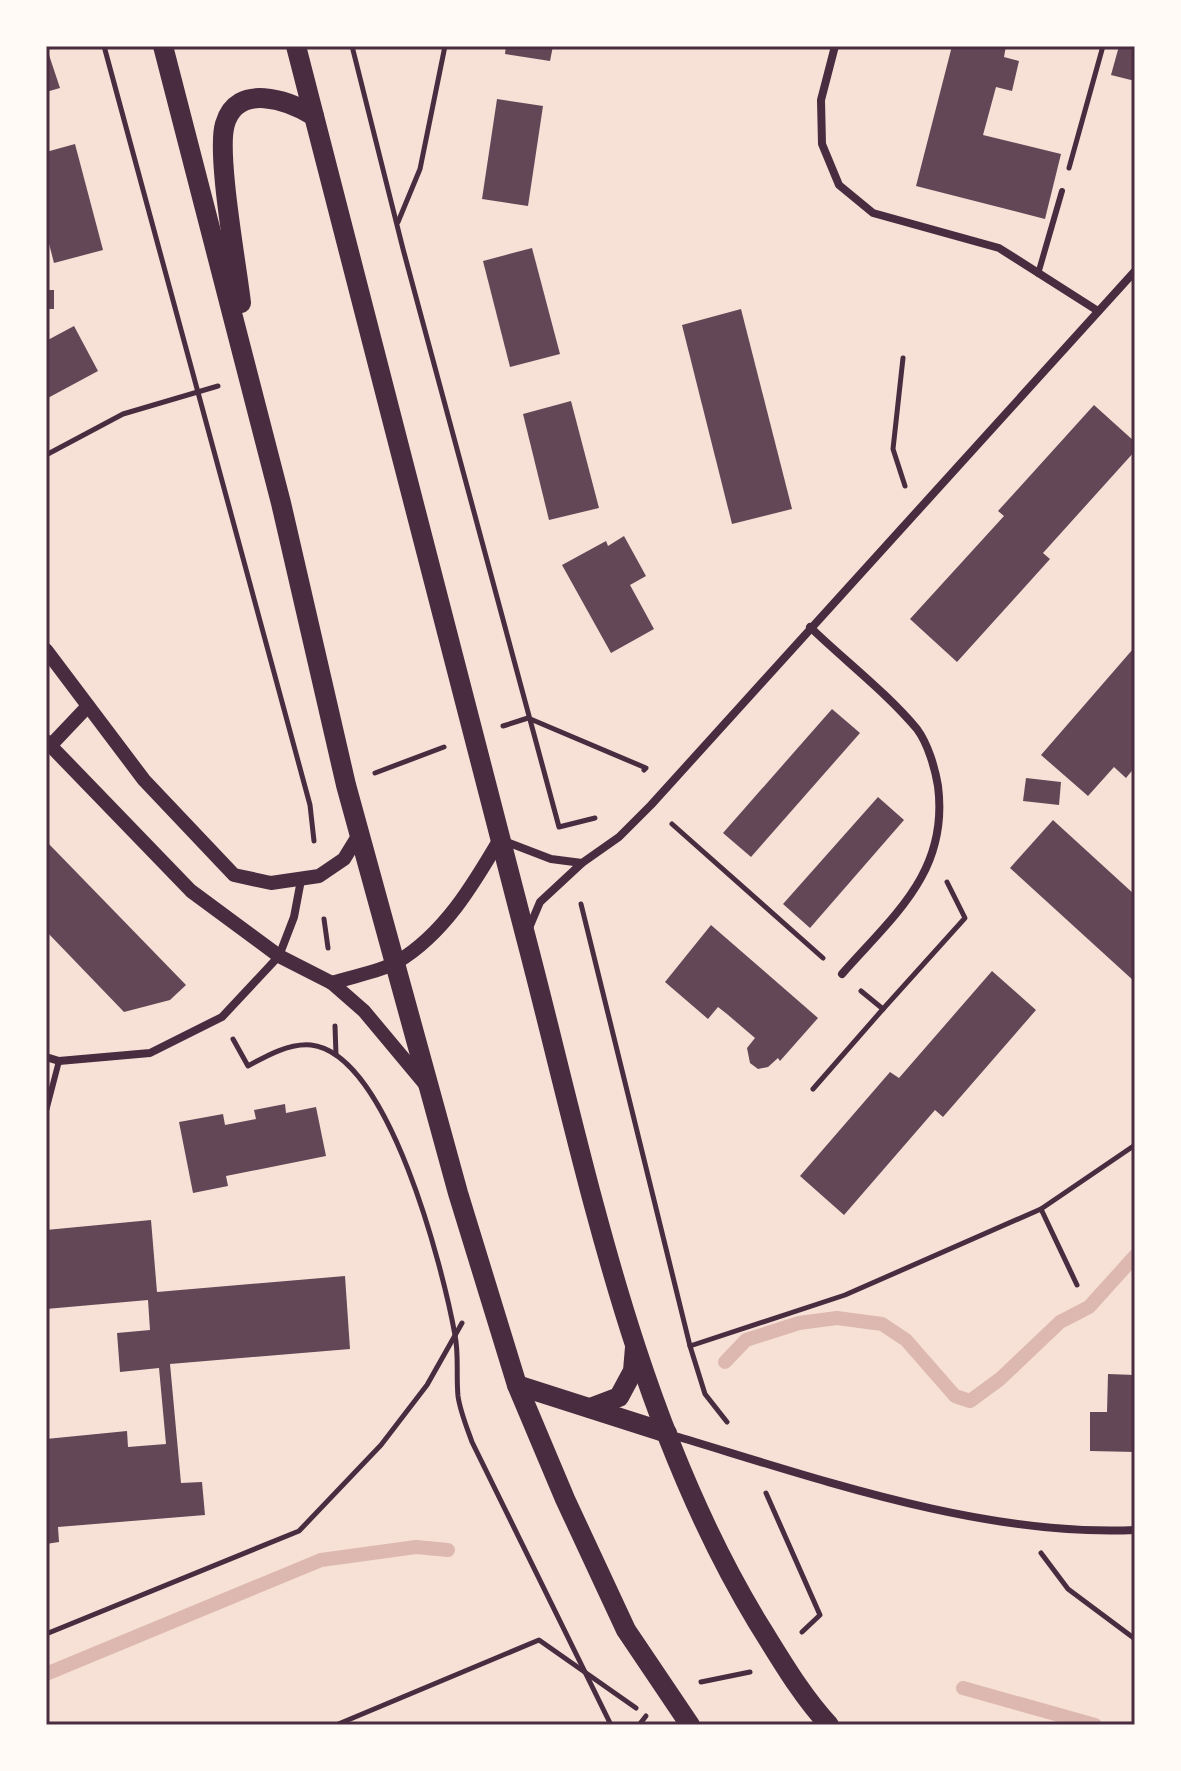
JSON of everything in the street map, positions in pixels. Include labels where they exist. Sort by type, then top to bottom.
[{"type":"main road","points":[[163,46],[250,379],[346,785],[430,1091],[517,1385],[565,1499],[626,1630],[690,1725]]},
{"type":"main road","points":[[296,46],[471,736],[598,1219],[635,1339],[667,1433],[728,1573],[778,1655],[829,1725]]},
{"type":"main road","points":[[250,379],[225,168],[224,124],[234,107],[255,97],[295,104],[314,116]]},
{"type":"main road","points":[[590,1408],[619,1397],[633,1371],[635,1339]]},
{"type":"main road","points":[[517,1385],[667,1433]]},
{"type":"street","points":[[835,46],[821,100],[822,144],[839,185],[873,213],[999,248],[1098,311]]},
{"type":"street","points":[[526,937],[540,902],[582,863],[619,837],[651,805],[1135,271]]},
{"type":"street","points":[[810,627],[918,731],[936,770],[941,813],[934,855],[914,894],[842,974]]},
{"type":"street","points":[[46,650],[144,780],[234,875],[271,883],[319,876],[344,859],[360,833]]},
{"type":"street","points":[[88,706],[48,743],[191,891],[279,956],[332,983],[364,1011],[430,1091]]},
{"type":"street","points":[[332,983],[395,963],[425,941],[457,906],[500,839],[529,853],[582,863]]},
{"type":"street","points":[[46,1057],[59,1061],[150,1053],[222,1017],[279,956],[294,917],[301,880]]},
{"type":"street","points":[[667,1433],[919,1505],[1019,1524],[1135,1530]]},
{"type":"lane","points":[[1038,274],[1062,191]]},
{"type":"lane","points":[[46,1111],[59,1061]]},
{"type":"path","points":[[104,46],[195,392],[310,805],[346,785],[471,736],[528,718],[646,768]]},
{"type":"path","points":[[352,46],[559,827]]},
{"type":"path","points":[[397,225],[420,169],[445,46]]},
{"type":"path","points":[[1062,191],[1103,46]]},
{"type":"path","points":[[903,358],[893,449],[915,515]]},
{"type":"path","points":[[46,455],[123,414],[250,379]]},
{"type":"path","points":[[651,805],[883,1009]]},
{"type":"path","points":[[813,1089],[965,918],[934,855]]},
{"type":"path","points":[[336,1725],[539,1640],[646,1715],[670,1696],[695,1683],[756,1671],[778,1655],[820,1615],[751,1458],[705,1394],[690,1346],[581,904]]},
{"type":"path","points":[[222,1017],[248,1066],[289,1047],[311,1045],[336,1055],[356,1072],[379,1105],[421,1199],[455,1334],[458,1398],[472,1442],[589,1674],[611,1725]]},
{"type":"path","points":[[690,1346],[845,1295],[1041,1209],[1135,1145]]},
{"type":"path","points":[[1041,1209],[1077,1285]]},
{"type":"path","points":[[46,1634],[299,1531],[381,1445],[427,1385],[485,1281]]},
{"type":"path","points":[[1019,1524],[1068,1589],[1135,1639]]},
{"type":"building","points":[[46,46],[60,88],[46,92]]},
{"type":"building","points":[[506,46],[553,46],[550,61],[505,54]]},
{"type":"building","points":[[952,46],[1006,46],[1004,57],[1019,61],[1012,91],[996,87],[983,135],[1061,154],[1045,219],[916,186]]},
{"type":"building","points":[[1119,46],[1135,46],[1135,81],[1111,75]]},
{"type":"building","points":[[497,99],[543,106],[528,206],[482,199]]},
{"type":"building","points":[[75,144],[103,250],[54,263],[46,232],[46,152]]},
{"type":"building","points":[[532,248],[560,354],[510,367],[483,261]]},
{"type":"building","points":[[46,290],[54,290],[54,309],[46,309]]},
{"type":"building","points":[[741,309],[792,509],[732,524],[682,325]]},
{"type":"building","points":[[74,326],[98,371],[46,399],[46,341]]},
{"type":"building","points":[[571,401],[599,508],[549,520],[523,414]]},
{"type":"building","points":[[1094,405],[1135,442],[1135,451],[1043,553],[1050,559],[957,662],[910,619],[1004,516],[998,511]]},
{"type":"building","points":[[624,536],[646,576],[630,585],[654,629],[611,653],[562,565],[606,541],[608,546]]},
{"type":"building","points":[[1133,649],[1135,767],[1126,778],[1114,767],[1088,796],[1041,755]]},
{"type":"building","points":[[832,709],[860,733],[751,857],[723,833]]},
{"type":"building","points":[[1026,778],[1061,782],[1059,805],[1023,801]]},
{"type":"building","points":[[878,797],[904,820],[810,928],[783,904]]},
{"type":"building","points":[[1053,820],[1135,895],[1135,982],[1010,868]]},
{"type":"building","points":[[46,841],[186,985],[170,1000],[124,1012],[46,931]]},
{"type":"building","points":[[711,925],[818,1018],[780,1061],[778,1058],[768,1067],[758,1069],[750,1063],[747,1048],[755,1038],[727,1014],[718,1007],[708,1019],[665,982]]},
{"type":"building","points":[[992,971],[1036,1010],[943,1117],[935,1110],[844,1215],[800,1176],[890,1072],[899,1078]]},
{"type":"building","points":[[285,1104],[286,1113],[316,1107],[326,1156],[226,1176],[228,1186],[193,1193],[179,1122],[223,1114],[225,1125],[256,1119],[254,1110]]},
{"type":"building","points":[[151,1220],[157,1292],[345,1276],[350,1349],[170,1364],[181,1483],[202,1482],[205,1515],[58,1527],[59,1542],[46,1544],[46,1439],[127,1431],[128,1447],[166,1444],[159,1368],[120,1372],[117,1333],[150,1330],[148,1300],[46,1309],[46,1230]]},
{"type":"building","points":[[1108,1374],[1135,1375],[1135,1452],[1090,1451],[1090,1412],[1107,1412]]},
{"type":"waterway","points":[[725,1362],[746,1340],[799,1323],[837,1318],[882,1324],[906,1340],[955,1396],[970,1401],[1000,1379],[1060,1322],[1089,1307],[1135,1256]]},
{"type":"waterway","points":[[46,1674],[321,1560],[416,1547],[448,1550]]},
{"type":"waterway","points":[[963,1688],[1095,1725]]}]
